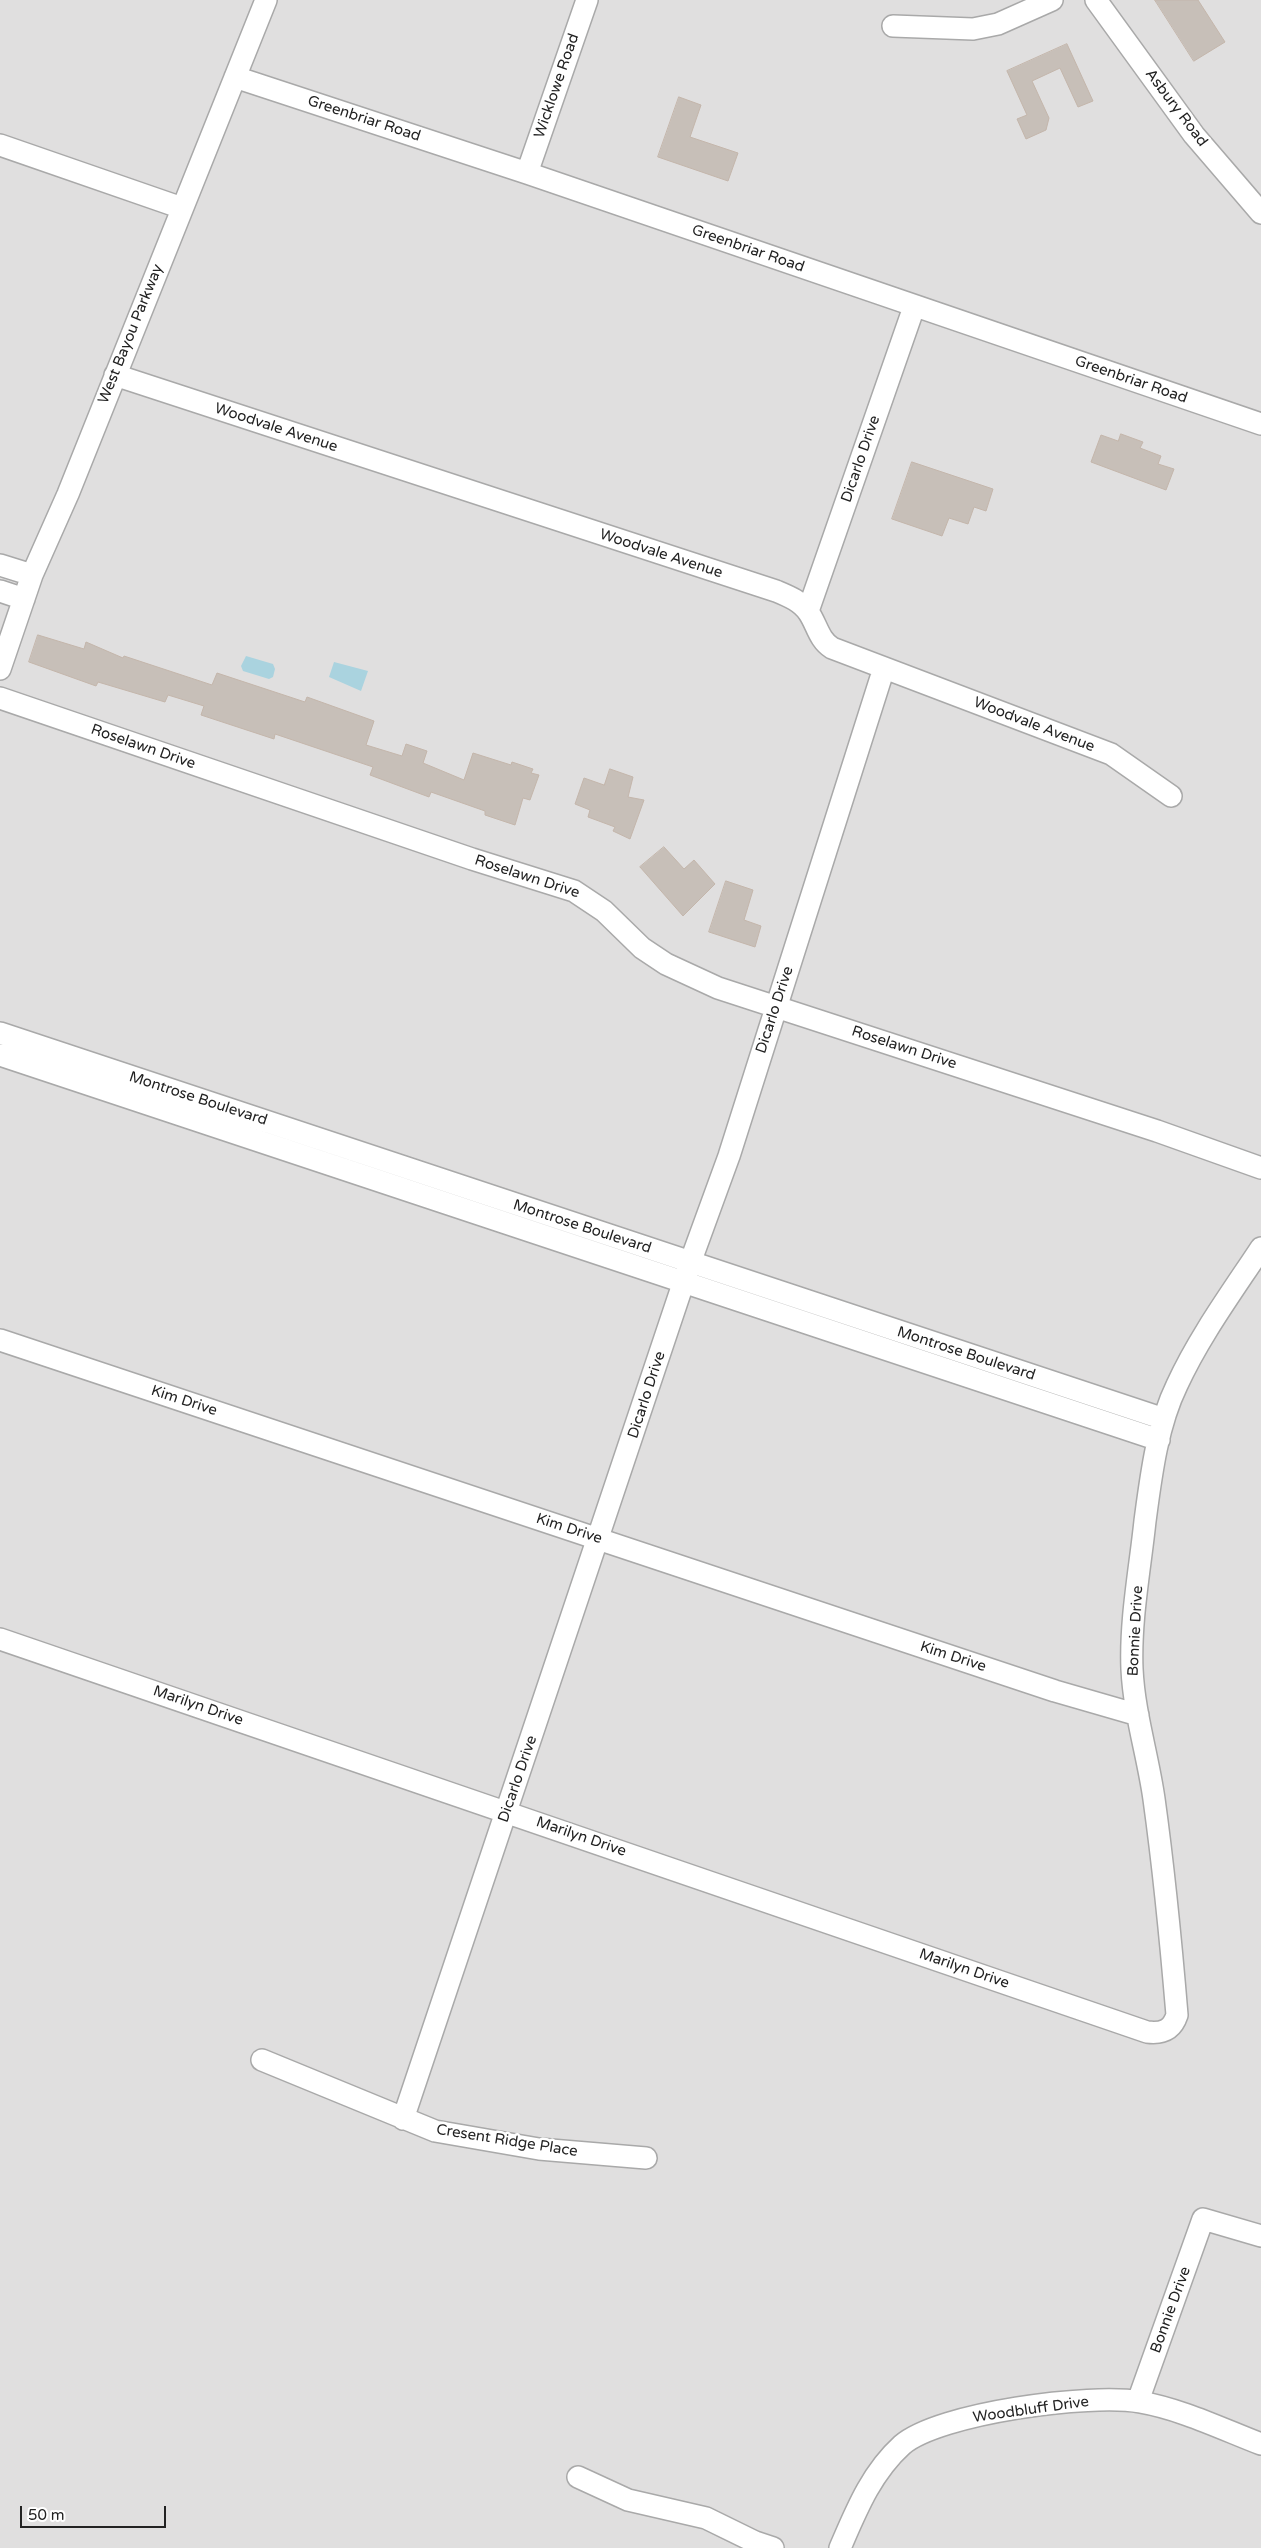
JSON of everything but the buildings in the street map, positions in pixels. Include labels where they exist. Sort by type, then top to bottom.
[{"type":"street","name":"West Bayou Parkway","points":[[0,669],[32,575],[266,0]]},
{"type":"street","name":"Wicklowe Road","points":[[527,173],[587,0]]},
{"type":"street","points":[[893,26],[974,29],[998,24],[1052,0]]},
{"type":"street","name":"Asbury Road","points":[[1096,0],[1194,135],[1261,213]]},
{"type":"street","name":"Greenbriar Road","points":[[234,76],[527,173],[914,307],[1261,424]]},
{"type":"street","points":[[0,145],[182,208]]},
{"type":"street","name":"Dicarlo Drive","points":[[808,611],[914,307]]},
{"type":"street","name":"Woodvale Avenue","points":[[115,375],[776,591],[797,601],[808,611],[827,645],[1111,754],[1171,796]]},
{"type":"street","points":[[0,565],[32,575]]},
{"type":"street","points":[[0,591],[24,599]]},
{"type":"street","name":"Dicarlo Drive","points":[[403,2119],[687,1272],[729,1156],[884,668]]},
{"type":"street","name":"Roselawn Drive","points":[[0,698],[462,856],[574,891],[604,910],[642,948],[666,964],[710,985],[1157,1131],[1261,1168]]},
{"type":"street","name":"Montrose Boulevard","points":[[0,1033],[687,1272],[1159,1440]]},
{"type":"street","name":"Montrose Boulevard","points":[[0,1055],[687,1272],[1164,1419]]},
{"type":"street","name":"Bonnie Drive","points":[[1163,2032],[1174,2024],[1177,2014],[1169,1922],[1154,1801],[1138,1715],[1132,1668],[1133,1636],[1149,1494],[1164,1419],[1176,1385],[1198,1346],[1261,1248]]},
{"type":"street","name":"Kim Drive","points":[[0,1340],[1055,1691],[1138,1715]]},
{"type":"street","name":"Marilyn Drive","points":[[0,1639],[1147,2032],[1163,2032]]},
{"type":"street","name":"Cresent Ridge Place","points":[[262,2060],[435,2131],[520,2146],[646,2158]]},
{"type":"street","name":"Bonnie Drive","points":[[1138,2401],[1203,2219],[1261,2236]]},
{"type":"street","name":"Woodbluff Drive","points":[[840,2548],[861,2500],[874,2477],[898,2450],[915,2436],[954,2422],[1040,2405],[1108,2400],[1138,2401],[1157,2405],[1261,2444]]},
{"type":"street","points":[[578,2477],[628,2500],[706,2518],[755,2542],[773,2548]]},
{"type":"shaded area","points":[[0,0],[1261,0],[1261,2548],[0,2548]]},
{"type":"water","points":[[246,656],[273,664],[275,669],[273,677],[269,679],[243,671],[241,666]]},
{"type":"water","points":[[334,662],[368,671],[361,691],[329,677]]}]
